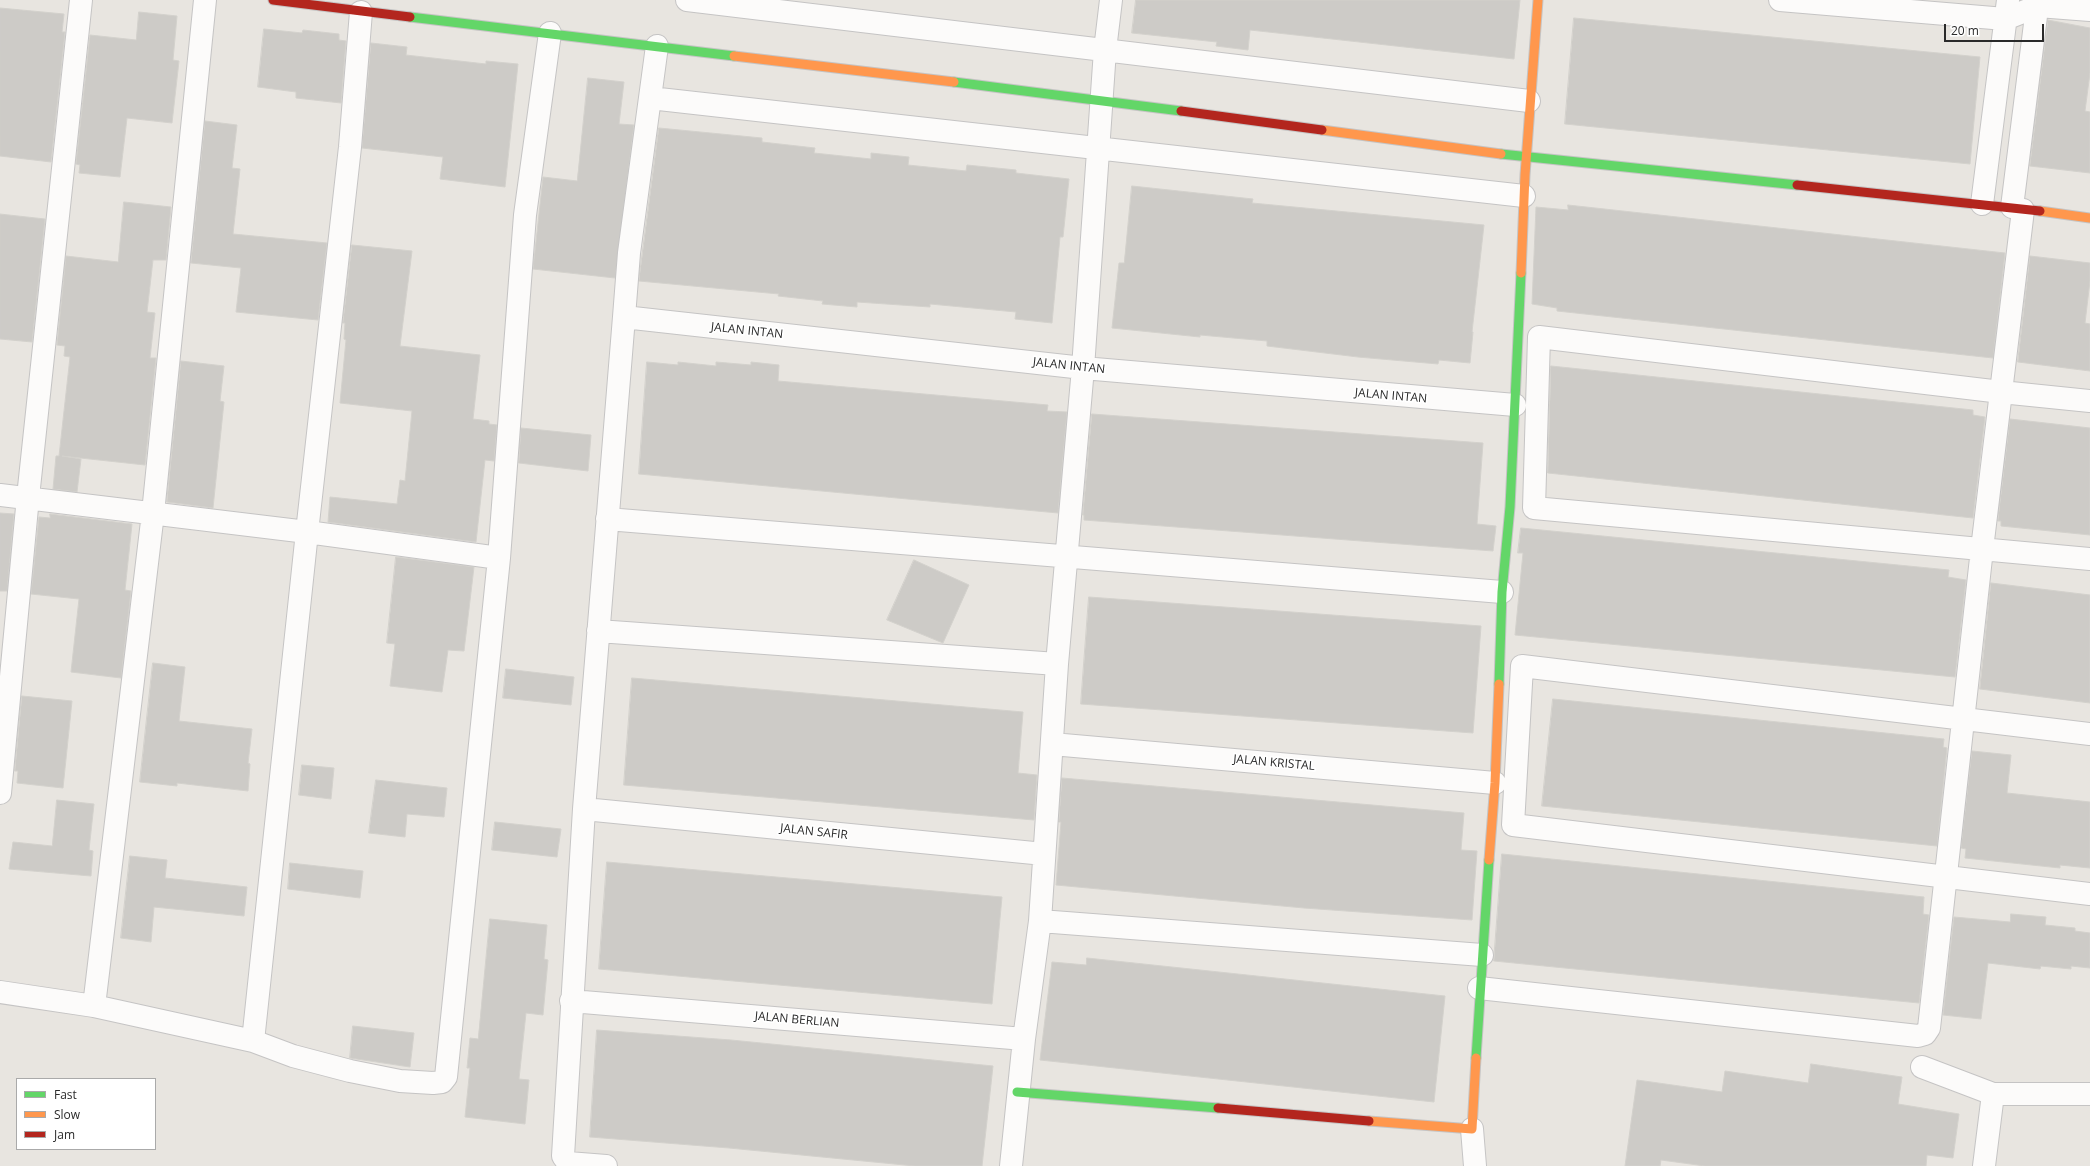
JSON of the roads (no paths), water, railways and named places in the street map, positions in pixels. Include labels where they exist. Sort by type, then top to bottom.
[{"type":"street","points":[[0,793],[28,497],[81,0]]},
{"type":"street","points":[[94,1006],[153,513],[205,0]]},
{"type":"street","points":[[273,0],[361,12],[550,33],[1101,100],[1526,157],[1982,204],[2090,218]]},
{"type":"street","points":[[687,0],[1529,101]]},
{"type":"street","points":[[1011,1166],[1024,1039],[1040,921],[1057,664],[1083,368],[1105,50],[1111,0]]},
{"type":"street","points":[[1475,1166],[1472,1129],[1479,988],[1495,783],[1502,592],[1515,405],[1529,101],[1538,0]]},
{"type":"street","points":[[1780,0],[2006,10],[2038,3],[2090,10]]},
{"type":"street","points":[[1479,988],[1918,1036],[1925,1034],[1929,1028],[1982,549],[2001,392],[2038,3]]},
{"type":"street","points":[[1982,204],[2006,10]]},
{"type":"street","points":[[253,1041],[349,155],[361,12]]},
{"type":"street","points":[[0,992],[94,1006],[253,1041],[293,1056],[350,1071],[392,1079],[432,1083],[442,1082],[446,1077],[499,558],[525,215],[550,33]]},
{"type":"street","points":[[606,1166],[568,1163],[563,1156],[571,1001],[584,809],[624,318],[630,253],[657,46]]},
{"type":"street","points":[[650,98],[1524,196]]},
{"type":"street","name":"JALAN INTAN","points":[[624,318],[1083,368],[1515,405]]},
{"type":"street","points":[[2090,401],[2001,392],[1539,337],[1534,508],[2090,560]]},
{"type":"street","points":[[0,495],[28,497],[307,532],[499,558]]},
{"type":"street","points":[[607,520],[1502,592]]},
{"type":"street","points":[[598,631],[1057,664]]},
{"type":"street","points":[[2090,734],[1522,666],[1513,825],[2090,894]]},
{"type":"street","name":"JALAN KRISTAL","points":[[1052,744],[1495,783]]},
{"type":"street","name":"JALAN SAFIR","points":[[584,809],[1044,854]]},
{"type":"street","points":[[1040,921],[1482,955]]},
{"type":"street","name":"JALAN BERLIAN","points":[[571,1001],[1024,1039]]},
{"type":"street","points":[[1922,1067],[1993,1094],[2090,1094]]},
{"type":"street","points":[[1018,1092],[1472,1129]]},
{"type":"street","points":[[1984,1166],[1993,1094]]}]
